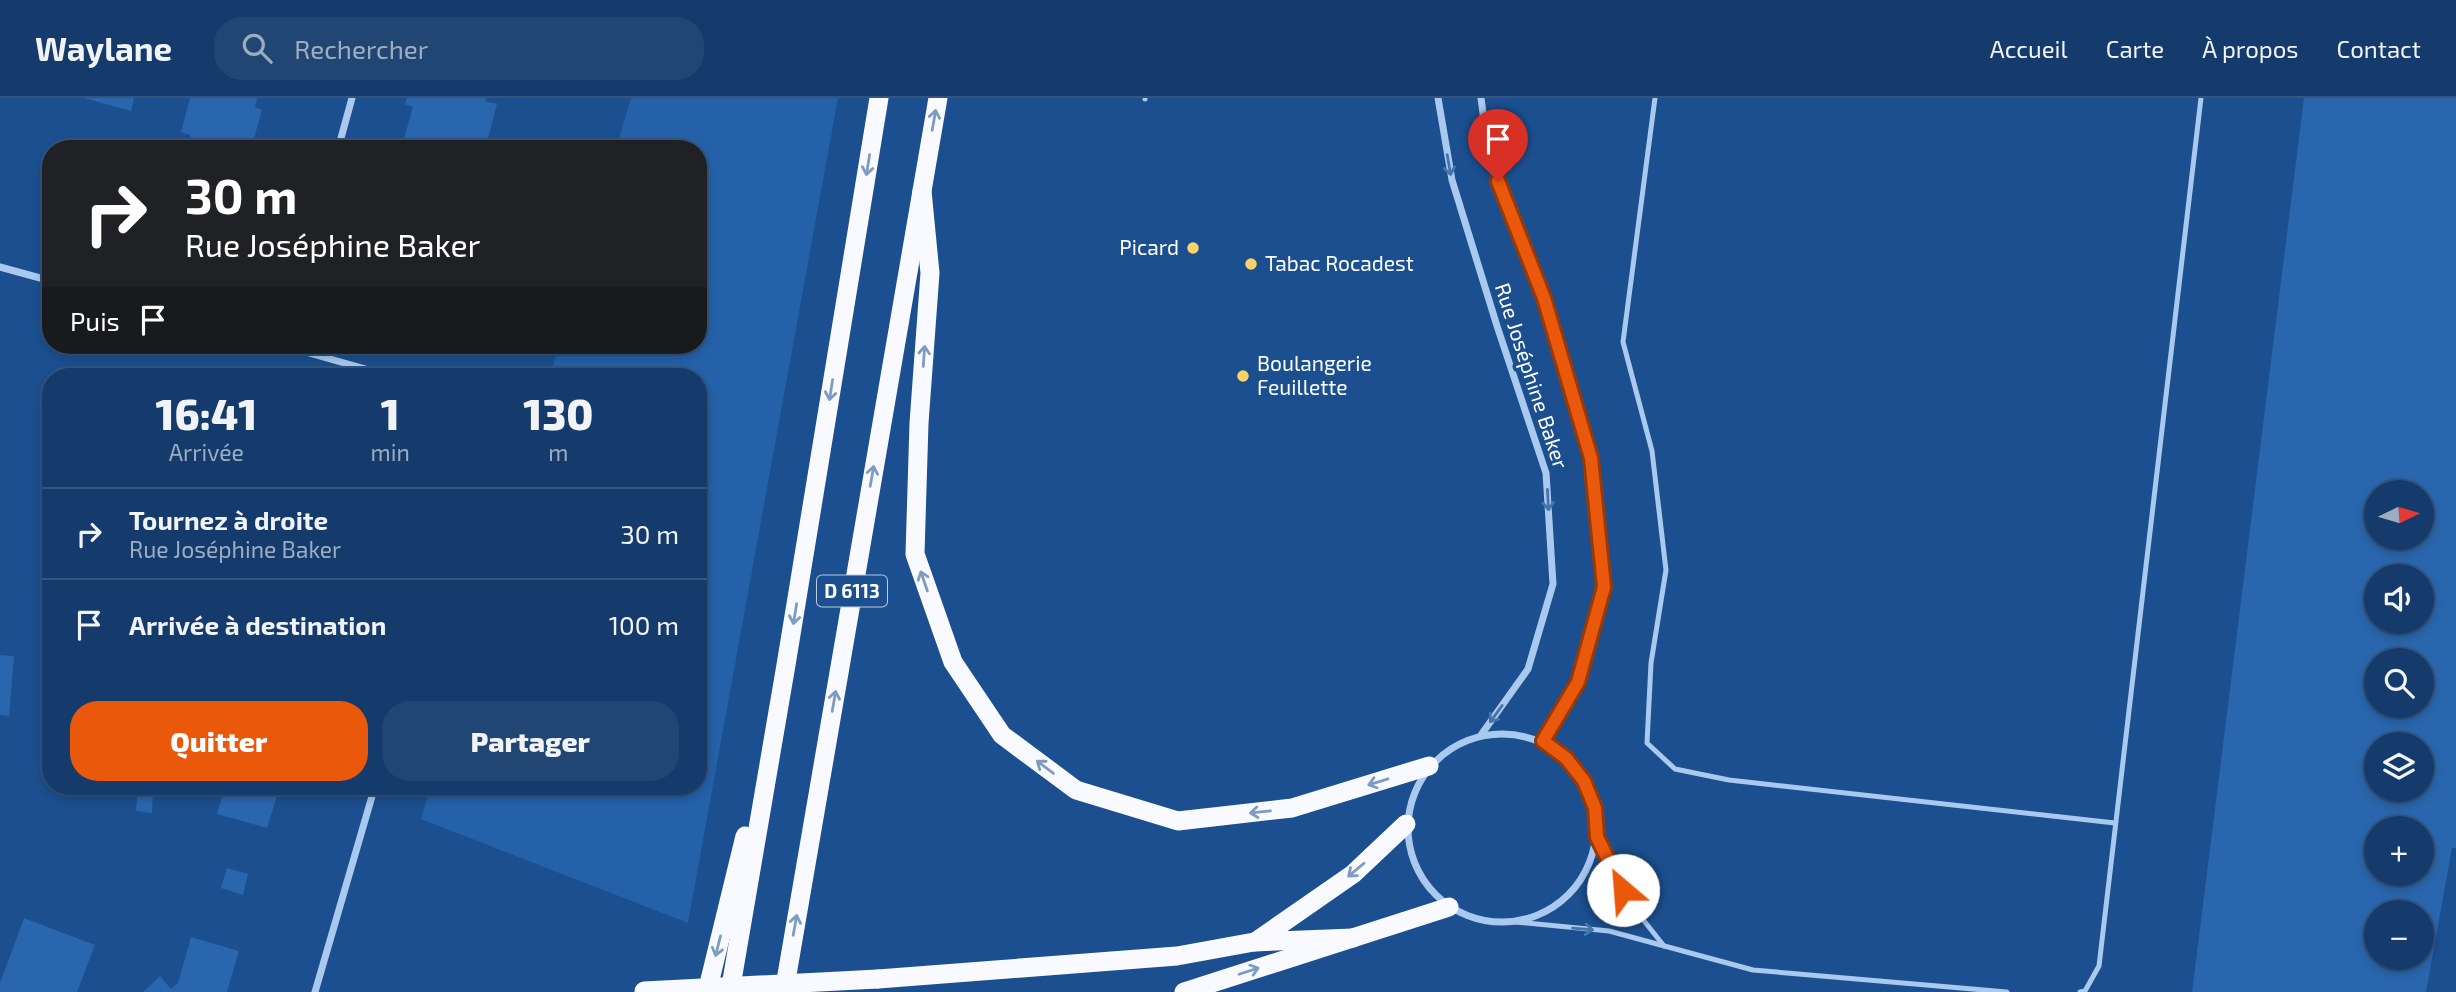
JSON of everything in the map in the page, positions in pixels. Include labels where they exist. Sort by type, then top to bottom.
[{"type":"highway","name":"D 6113","points":[[730,992],[879,98]]},
{"type":"highway","name":"D 6113","points":[[783,992],[938,98]]},
{"type":"highway","points":[[922,191],[930,273],[919,423],[915,554],[953,662],[1003,735],[1076,790],[1178,821],[1292,808],[1429,766]]},
{"type":"highway","points":[[707,992],[786,665]]},
{"type":"highway","points":[[1254,942],[1353,874],[1406,824]]},
{"type":"highway","points":[[1184,992],[1449,907]]},
{"type":"highway","points":[[637,991],[878,979],[1177,956],[1254,942],[1353,938]]},
{"type":"street","points":[[340,140],[352,98]]},
{"type":"street","name":"Rue Joséphine Baker","points":[[1438,98],[1452,180],[1546,473],[1553,584],[1528,669],[1481,734]]},
{"type":"street","name":"Rue Joséphine Baker","points":[[1481,98],[1489,158],[1544,298],[1591,458],[1603,574],[1604,587],[1578,682],[1543,741]]},
{"type":"street","points":[[0,267],[42,279]]},
{"type":"street","points":[[313,354],[362,368]]},
{"type":"street","points":[[1513,733],[1543,741],[1566,758],[1584,781],[1595,808],[1597,837],[1590,865],[1574,890],[1547,912],[1515,922],[1480,921],[1449,907],[1424,883],[1410,855],[1406,824],[1413,794],[1429,766],[1452,746],[1481,734],[1513,733]]},
{"type":"street","points":[[315,992],[372,795]]},
{"type":"lane","points":[[1655,98],[1623,342],[1652,451],[1666,570],[1651,663],[1647,743],[1675,769],[1729,780],[2115,823]]},
{"type":"lane","points":[[2084,992],[2099,966],[2201,98]]},
{"type":"lane","points":[[1597,837],[1633,907],[1664,946]]},
{"type":"lane","points":[[1515,922],[1609,931],[1753,970],[2007,992]]},
{"type":"shaded area","points":[[631,98],[838,98],[688,923],[421,819],[428,795],[707,795],[707,368],[552,368],[556,354],[707,354],[707,140],[619,140]]},
{"type":"building","points":[[84,98],[134,98],[131,111]]},
{"type":"building","points":[[190,98],[257,98],[255,107],[262,110],[254,140],[202,140],[181,132]]},
{"type":"building","points":[[407,98],[486,98],[485,101],[497,104],[488,140],[404,140],[413,107],[405,104]]},
{"type":"building","points":[[2304,98],[2456,98],[2456,848],[2452,848],[2434,948],[2434,900],[2364,900],[2364,970],[2430,970],[2426,992],[2192,992]]},
{"type":"building","points":[[0,655],[14,656],[9,716],[0,715]]},
{"type":"building","points":[[137,795],[153,795],[152,813],[136,811]]},
{"type":"building","points":[[222,795],[277,795],[267,828],[217,814]]},
{"type":"building","points":[[227,868],[248,874],[243,895],[221,888]]},
{"type":"building","points":[[24,918],[95,945],[77,992],[0,992],[0,983]]},
{"type":"building","points":[[191,937],[239,951],[227,992],[143,992],[160,976],[171,989],[178,983]]},
{"type":"place","name":"Picard","points":[[1193,248]]},
{"type":"place","name":"Tabac Rocadest","points":[[1251,264]]},
{"type":"place","name":"Boulangerie Feuillette","points":[[1243,376]]},
{"type":"route","points":[[1498,181],[1544,298],[1591,458],[1604,587],[1578,682],[1543,741],[1566,758],[1584,781],[1595,808],[1597,837],[1623,890]]}]
